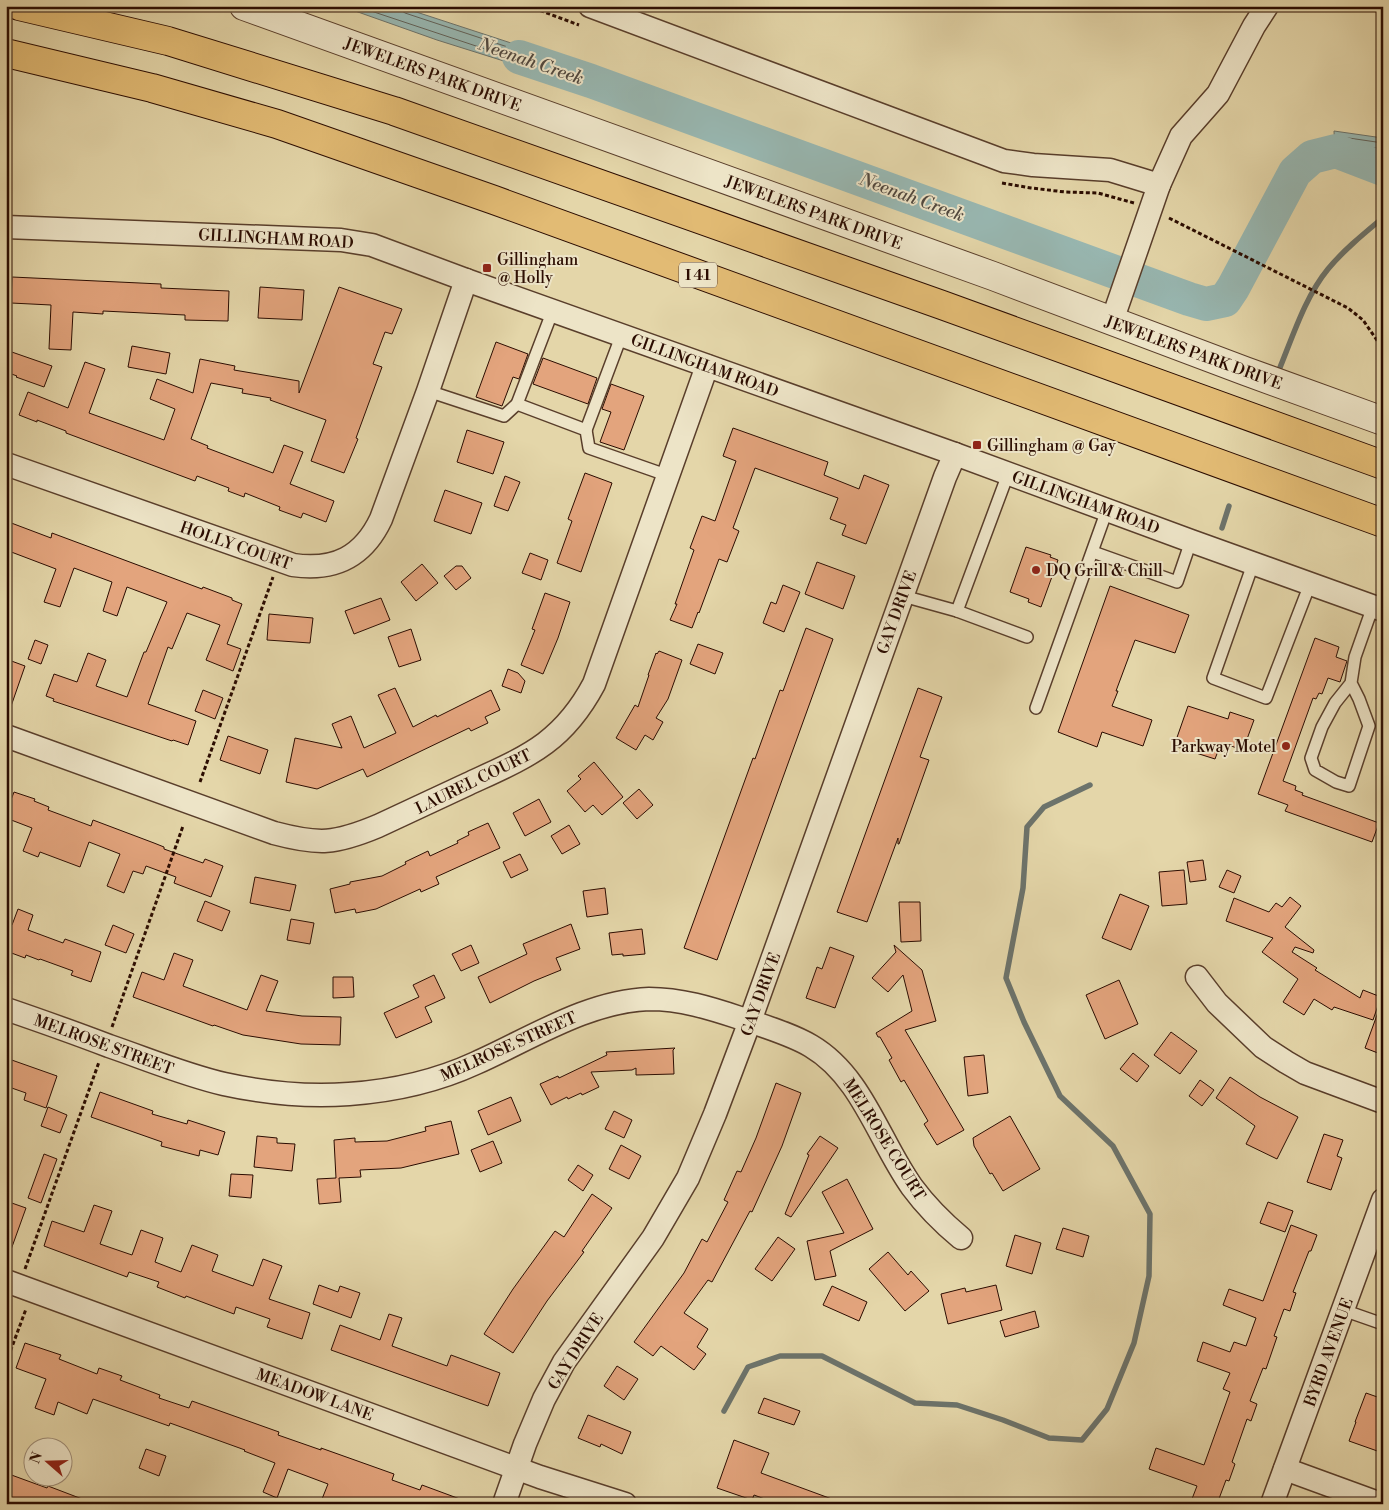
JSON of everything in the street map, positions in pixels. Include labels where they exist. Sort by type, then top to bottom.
[{"type":"highway","points":[[19,6],[168,41],[394,111],[942,305],[1383,465]]},
{"type":"highway","name":"I 41","points":[[6,53],[152,88],[277,124],[1383,523]]},
{"type":"street","name":"JEWELERS PARK DRIVE","points":[[244,6],[993,276],[1115,310],[1383,421]]},
{"type":"street","points":[[590,6],[1004,161],[1033,165],[1110,170],[1159,185]]},
{"type":"street","points":[[1115,310],[1159,185],[1181,136],[1218,94],[1254,26],[1267,6]]},
{"type":"street","name":"GILLINGHAM ROAD","points":[[6,227],[357,241],[372,245],[1378,608]]},
{"type":"street","name":"HOLLY COURT","points":[[6,464],[293,565],[309,567],[339,562],[353,555],[365,545],[381,519],[466,280]]},
{"type":"street","name":"LAUREL COURT","points":[[6,736],[274,833],[310,841],[326,842],[362,833],[523,759],[552,739],[576,714],[594,684],[707,366]]},
{"type":"street","name":"GAY DRIVE","points":[[504,1504],[516,1468],[544,1399],[564,1362],[653,1238],[688,1178],[750,1022],[859,714],[955,454]]},
{"type":"street","points":[[1197,977],[1217,1004],[1263,1046],[1286,1062],[1312,1076],[1383,1102]]},
{"type":"street","name":"MELROSE STREET","points":[[6,1009],[169,1068],[222,1084],[306,1095],[349,1094],[383,1090],[432,1079],[473,1065],[591,1010],[629,1001],[668,1000],[688,1002],[750,1022]]},
{"type":"street","name":"MELROSE COURT","points":[[750,1022],[802,1041],[835,1064],[856,1092],[912,1187],[946,1225],[962,1238]]},
{"type":"street","name":"BYRD AVENUE","points":[[1272,1504],[1383,1200]]},
{"type":"street","name":"MEADOW LANE","points":[[15,1277],[540,1477],[625,1504]]},
{"type":"street","points":[[1285,1470],[1381,1504]]},
{"type":"lane","points":[[428,391],[504,416],[517,404],[553,310]]},
{"type":"lane","points":[[622,334],[586,430],[589,448],[668,476]]},
{"type":"lane","points":[[517,404],[586,430]]},
{"type":"lane","points":[[957,612],[1008,474]]},
{"type":"lane","points":[[1036,708],[1107,510]]},
{"type":"lane","points":[[1093,552],[1177,582],[1191,541]]},
{"type":"lane","points":[[1254,564],[1213,678],[1266,698],[1310,584]]},
{"type":"lane","points":[[903,596],[957,612],[1027,637]]},
{"type":"lane","points":[[1351,683],[1369,726],[1349,786],[1336,782],[1314,770],[1311,758],[1322,727],[1335,703],[1351,683],[1355,657],[1378,608]]},
{"type":"lane","points":[[1343,1310],[1383,1323]]},
{"type":"path","points":[[1191,229],[1348,308],[1363,320],[1383,349]]},
{"type":"path","points":[[200,782],[280,560]]},
{"type":"path","points":[[111,1030],[183,826]]},
{"type":"path","points":[[15,1277],[100,1059]]},
{"type":"path","points":[[6,1363],[27,1306]]},
{"type":"water","points":[[341,6],[398,6],[563,60],[564,72],[545,74],[437,40]]},
{"type":"water","points":[[1334,131],[1383,138],[1383,181],[1335,157]]},
{"type":"pier","points":[[515,42],[533,48],[525,71],[507,65]]},
{"type":"building","points":[[12,277],[161,284],[161,288],[229,291],[228,321],[185,320],[185,315],[103,311],[103,314],[73,312],[71,350],[49,349],[51,305],[11,303]]},
{"type":"building","points":[[260,287],[304,290],[302,320],[258,318]]},
{"type":"building","points":[[339,287],[402,309],[392,334],[385,332],[373,364],[382,367],[356,438],[358,439],[344,473],[311,461],[326,420],[270,400],[271,398],[242,393],[243,389],[211,383],[191,439],[208,446],[207,448],[273,473],[284,445],[303,452],[290,484],[334,501],[326,522],[303,513],[301,518],[279,510],[280,507],[245,493],[244,497],[228,491],[229,488],[197,476],[195,481],[66,433],[66,431],[37,420],[37,422],[19,415],[28,392],[68,408],[85,362],[105,369],[89,413],[164,440],[175,409],[150,399],[157,379],[193,393],[200,359],[235,366],[234,370],[299,381],[299,393]]},
{"type":"building","points":[[496,342],[528,354],[519,379],[513,377],[502,406],[476,397]]},
{"type":"building","points":[[132,346],[170,353],[166,374],[128,367]]},
{"type":"building","points":[[6,350],[52,366],[44,387],[6,372]]},
{"type":"building","points":[[543,358],[597,378],[588,404],[533,384]]},
{"type":"building","points":[[611,384],[644,396],[624,450],[600,442],[611,412],[602,409]]},
{"type":"building","points":[[733,428],[828,462],[824,475],[859,489],[864,475],[889,485],[866,544],[842,535],[846,525],[830,519],[838,498],[755,468],[733,528],[739,531],[727,562],[719,559],[692,628],[670,620],[694,550],[690,548],[702,516],[715,521],[736,461],[723,456]]},
{"type":"building","points":[[467,430],[504,442],[493,474],[457,462]]},
{"type":"building","points":[[585,473],[612,483],[581,572],[557,563],[572,521],[568,519]]},
{"type":"building","points":[[505,476],[520,482],[508,511],[494,506]]},
{"type":"building","points":[[445,490],[482,503],[471,534],[434,521]]},
{"type":"building","points":[[6,521],[51,538],[52,533],[202,589],[203,587],[232,598],[232,600],[242,604],[227,644],[241,649],[233,671],[206,660],[220,625],[187,613],[172,649],[168,647],[148,704],[196,721],[188,745],[53,701],[54,699],[46,696],[54,674],[77,682],[88,653],[106,660],[96,686],[127,697],[144,652],[146,652],[167,602],[127,587],[117,616],[103,611],[112,582],[74,568],[60,607],[44,602],[56,569],[6,550]]},
{"type":"building","name":"DQ Grill & Chill","points":[[1026,547],[1051,555],[1050,557],[1058,560],[1041,607],[1028,602],[1029,599],[1010,592]]},
{"type":"building","points":[[530,553],[548,560],[541,580],[522,573]]},
{"type":"building","points":[[817,562],[855,576],[843,609],[805,594]]},
{"type":"building","points":[[422,564],[438,583],[416,601],[401,582]]},
{"type":"building","points":[[456,566],[462,566],[471,578],[456,590],[444,576]]},
{"type":"building","points":[[783,585],[800,592],[784,632],[763,623],[771,602],[776,604]]},
{"type":"building","points":[[1110,586],[1189,615],[1175,653],[1135,640],[1116,691],[1118,691],[1112,706],[1152,720],[1143,746],[1102,732],[1097,747],[1058,732]]},
{"type":"building","points":[[545,593],[570,602],[543,674],[521,665],[535,630],[532,629]]},
{"type":"building","points":[[381,598],[390,620],[354,634],[345,611]]},
{"type":"building","points":[[269,614],[313,618],[310,643],[267,640]]},
{"type":"building","points":[[806,628],[833,639],[717,960],[684,948],[753,758],[755,759],[780,690],[783,691]]},
{"type":"building","points":[[411,629],[421,660],[399,667],[388,637]]},
{"type":"building","name":"Parkway Motel","points":[[1315,638],[1339,647],[1336,657],[1347,661],[1340,682],[1328,678],[1322,694],[1319,693],[1316,699],[1313,698],[1283,781],[1296,786],[1295,790],[1303,793],[1302,795],[1379,823],[1372,842],[1285,811],[1288,805],[1258,794]]},
{"type":"building","points":[[35,640],[48,645],[41,664],[28,659]]},
{"type":"building","points":[[698,644],[723,653],[715,674],[690,664]]},
{"type":"building","points":[[659,651],[682,660],[668,699],[656,718],[663,722],[653,740],[645,735],[636,750],[616,738],[635,705],[638,707],[656,653]]},
{"type":"building","points":[[6,659],[25,666],[9,712],[6,711]]},
{"type":"building","points":[[508,669],[518,673],[525,681],[521,693],[502,686]]},
{"type":"building","points":[[395,688],[413,727],[491,690],[500,710],[485,717],[488,723],[471,731],[469,728],[367,777],[363,769],[317,789],[286,782],[295,738],[342,748],[332,724],[351,716],[364,748],[396,733],[378,695]]},
{"type":"building","points":[[918,688],[942,697],[920,757],[929,760],[899,844],[898,838],[867,922],[837,912]]},
{"type":"building","points":[[203,690],[223,698],[215,719],[195,711]]},
{"type":"building","points":[[1188,706],[1228,719],[1230,712],[1254,720],[1243,750],[1228,745],[1225,753],[1218,751],[1215,759],[1174,746]]},
{"type":"building","points":[[228,736],[268,750],[260,774],[220,760]]},
{"type":"building","points":[[594,762],[623,797],[602,815],[593,805],[585,812],[567,791],[581,779],[578,776]]},
{"type":"building","points":[[639,789],[653,805],[637,819],[623,803]]},
{"type":"building","points":[[14,792],[35,799],[34,801],[49,807],[48,810],[91,826],[93,820],[203,863],[205,859],[223,866],[211,897],[174,883],[176,877],[146,866],[143,874],[133,871],[124,893],[107,886],[120,854],[89,842],[80,867],[40,852],[38,857],[23,851],[32,828],[6,818]]},
{"type":"building","points":[[539,799],[551,822],[525,836],[513,813]]},
{"type":"building","points":[[488,823],[500,848],[436,877],[439,884],[421,892],[420,889],[376,909],[356,913],[355,909],[335,913],[330,889],[350,884],[350,882],[382,876],[428,851],[430,856],[458,843],[457,841],[469,835],[468,832]]},
{"type":"building","points":[[569,825],[580,844],[562,854],[551,836]]},
{"type":"building","points":[[520,854],[528,870],[511,878],[503,862]]},
{"type":"building","points":[[1203,860],[1206,880],[1190,882],[1187,862]]},
{"type":"building","points":[[1184,870],[1187,904],[1162,906],[1159,872]]},
{"type":"building","points":[[1227,870],[1241,876],[1234,893],[1219,887]]},
{"type":"building","points":[[255,877],[296,885],[290,911],[250,903]]},
{"type":"building","points":[[605,888],[608,914],[587,917],[583,891]]},
{"type":"building","points":[[1120,894],[1149,906],[1131,950],[1102,938]]},
{"type":"building","points":[[1290,897],[1301,906],[1285,927],[1314,950],[1313,953],[1295,947],[1292,952],[1317,968],[1315,970],[1360,998],[1363,990],[1381,997],[1373,1020],[1334,1007],[1332,1010],[1314,999],[1304,1015],[1283,1002],[1298,979],[1262,952],[1273,938],[1226,921],[1234,898],[1269,912],[1276,903],[1282,907]]},
{"type":"building","points":[[205,901],[230,911],[222,931],[197,921]]},
{"type":"building","points":[[899,902],[920,902],[921,941],[901,942]]},
{"type":"building","points":[[18,909],[33,915],[28,930],[63,943],[65,939],[101,952],[91,982],[71,975],[73,971],[40,959],[26,955],[25,958],[6,951],[6,923],[12,925]]},
{"type":"building","points":[[291,919],[314,923],[310,944],[287,940]]},
{"type":"building","points":[[571,924],[580,949],[556,958],[561,970],[490,1003],[478,977],[527,954],[523,944]]},
{"type":"building","points":[[113,925],[134,934],[126,953],[105,945]]},
{"type":"building","points":[[642,929],[645,954],[612,955],[609,933]]},
{"type":"building","points":[[471,945],[479,963],[461,971],[452,954]]},
{"type":"building","points":[[894,945],[922,970],[936,1021],[905,1030],[964,1130],[937,1145],[924,1124],[928,1121],[904,1080],[901,1082],[889,1060],[892,1058],[876,1033],[912,1011],[903,975],[888,992],[872,978],[896,952]]},
{"type":"building","points":[[830,947],[854,956],[835,1008],[806,998],[817,967],[822,969]]},
{"type":"building","points":[[174,953],[193,960],[183,986],[247,1010],[261,975],[278,981],[266,1011],[302,1016],[341,1017],[340,1045],[301,1044],[243,1035],[133,997],[142,972],[164,980]]},
{"type":"building","points":[[434,975],[445,998],[425,1007],[432,1022],[396,1038],[384,1013],[419,997],[413,985]]},
{"type":"building","points":[[333,977],[353,977],[354,997],[333,998]]},
{"type":"building","points":[[1119,980],[1138,1024],[1105,1039],[1086,995]]},
{"type":"building","points":[[1381,1004],[1383,1004],[1383,1055],[1365,1048]]},
{"type":"building","points":[[1171,1032],[1197,1051],[1180,1074],[1154,1055]]},
{"type":"building","points":[[675,1048],[673,1050],[674,1074],[636,1075],[636,1068],[632,1070],[591,1072],[599,1087],[582,1095],[581,1093],[568,1099],[567,1097],[551,1105],[540,1084],[558,1076],[559,1078],[607,1055],[606,1052]]},
{"type":"building","points":[[1133,1053],[1149,1066],[1137,1082],[1120,1069]]},
{"type":"building","points":[[984,1055],[988,1093],[968,1096],[964,1057]]},
{"type":"building","points":[[6,1058],[57,1076],[46,1108],[24,1100],[26,1093],[6,1086]]},
{"type":"building","points":[[1230,1077],[1260,1097],[1298,1117],[1277,1159],[1246,1144],[1255,1126],[1216,1098]]},
{"type":"building","points":[[1200,1080],[1214,1090],[1202,1106],[1189,1096]]},
{"type":"building","points":[[776,1083],[801,1093],[782,1146],[752,1212],[750,1211],[712,1282],[708,1280],[684,1313],[708,1329],[697,1347],[706,1354],[694,1370],[661,1346],[653,1356],[634,1342],[684,1273],[702,1239],[707,1242],[728,1202],[724,1200],[737,1171],[741,1172],[756,1138]]},
{"type":"building","points":[[100,1092],[153,1111],[152,1114],[187,1124],[188,1120],[225,1132],[218,1155],[200,1150],[199,1156],[161,1146],[162,1142],[91,1117]]},
{"type":"building","points":[[511,1097],[521,1121],[488,1135],[478,1111]]},
{"type":"building","points":[[48,1107],[67,1115],[60,1133],[41,1126]]},
{"type":"building","points":[[614,1111],[632,1120],[624,1138],[605,1129]]},
{"type":"building","points":[[1010,1116],[1040,1169],[1003,1191],[992,1173],[990,1174],[974,1146],[973,1138]]},
{"type":"building","points":[[451,1121],[459,1154],[401,1168],[360,1170],[361,1177],[339,1178],[341,1202],[319,1204],[317,1179],[336,1178],[334,1140],[355,1138],[355,1142],[387,1141],[426,1131],[425,1127]]},
{"type":"building","points":[[1324,1134],[1343,1140],[1337,1156],[1342,1158],[1331,1190],[1307,1182]]},
{"type":"building","points":[[257,1136],[277,1138],[277,1143],[295,1144],[292,1171],[254,1167]]},
{"type":"building","points":[[820,1136],[838,1148],[791,1217],[785,1214],[809,1155],[807,1154]]},
{"type":"building","points":[[493,1141],[502,1163],[480,1172],[471,1150]]},
{"type":"building","points":[[621,1145],[641,1156],[629,1179],[609,1169]]},
{"type":"building","points":[[44,1154],[57,1159],[41,1203],[28,1198]]},
{"type":"building","points":[[578,1165],[593,1175],[583,1191],[568,1180]]},
{"type":"building","points":[[231,1174],[253,1175],[251,1198],[229,1196]]},
{"type":"building","points":[[847,1179],[873,1229],[830,1251],[836,1276],[815,1280],[807,1241],[844,1233],[822,1192]]},
{"type":"building","points":[[592,1194],[612,1208],[582,1251],[584,1252],[547,1301],[513,1353],[484,1334],[513,1289],[555,1231],[564,1237]]},
{"type":"building","points":[[6,1201],[26,1208],[8,1258],[6,1258]]},
{"type":"building","points":[[1268,1202],[1293,1211],[1285,1232],[1260,1223]]},
{"type":"building","points":[[94,1205],[112,1211],[100,1244],[132,1255],[141,1230],[163,1238],[155,1262],[181,1272],[192,1245],[218,1255],[212,1271],[253,1286],[263,1259],[282,1266],[269,1299],[310,1313],[302,1339],[267,1327],[270,1319],[236,1307],[234,1314],[157,1287],[159,1282],[129,1272],[127,1277],[44,1246],[52,1221],[84,1232]]},
{"type":"building","points":[[1291,1225],[1317,1235],[1293,1292],[1296,1293],[1290,1311],[1284,1309],[1274,1336],[1277,1337],[1266,1369],[1263,1368],[1250,1401],[1257,1404],[1251,1421],[1247,1419],[1232,1462],[1235,1464],[1229,1481],[1226,1480],[1217,1504],[1190,1504],[1197,1486],[1149,1469],[1156,1448],[1204,1465],[1230,1392],[1223,1389],[1230,1373],[1197,1361],[1203,1342],[1230,1352],[1234,1342],[1246,1346],[1256,1318],[1223,1305],[1229,1289],[1263,1301]]},
{"type":"building","points":[[1063,1228],[1089,1236],[1083,1257],[1056,1249]]},
{"type":"building","points":[[1015,1235],[1041,1243],[1032,1274],[1006,1266]]},
{"type":"building","points":[[778,1237],[795,1249],[772,1281],[755,1269]]},
{"type":"building","points":[[888,1252],[908,1275],[911,1271],[929,1291],[905,1311],[869,1269]]},
{"type":"building","points":[[319,1285],[338,1292],[340,1286],[360,1293],[351,1318],[313,1304]]},
{"type":"building","points":[[996,1285],[1002,1310],[948,1324],[941,1294],[965,1288],[966,1292]]},
{"type":"building","points":[[832,1286],[867,1302],[859,1321],[823,1305]]},
{"type":"building","points":[[1035,1311],[1039,1327],[1005,1337],[1000,1321]]},
{"type":"building","points":[[389,1314],[402,1318],[392,1346],[447,1366],[451,1355],[500,1373],[488,1406],[331,1350],[340,1325],[380,1340]]},
{"type":"building","points":[[25,1343],[61,1355],[59,1359],[97,1374],[99,1368],[122,1376],[120,1380],[160,1395],[159,1398],[189,1408],[192,1401],[279,1432],[278,1435],[394,1474],[392,1480],[420,1490],[422,1485],[468,1502],[467,1504],[320,1504],[328,1484],[288,1469],[277,1498],[263,1492],[275,1463],[245,1450],[170,1423],[169,1426],[93,1399],[87,1414],[58,1402],[54,1415],[35,1408],[46,1379],[16,1368]]},
{"type":"building","points":[[617,1366],[638,1379],[624,1400],[604,1386]]},
{"type":"building","points":[[1366,1393],[1383,1399],[1383,1453],[1349,1441]]},
{"type":"building","points":[[764,1398],[800,1411],[794,1425],[758,1413]]},
{"type":"building","points":[[588,1415],[631,1432],[622,1454],[601,1444],[600,1447],[578,1438]]},
{"type":"building","points":[[734,1440],[769,1453],[761,1473],[840,1502],[840,1504],[778,1504],[754,1495],[752,1500],[717,1488]]},
{"type":"building","points":[[146,1449],[166,1456],[159,1476],[139,1468]]},
{"type":"building","points":[[6,1473],[22,1479],[22,1488],[53,1488],[90,1502],[90,1504],[6,1504]]},
{"type":"waterway","name":"Neenah Creek","points":[[519,57],[591,81],[1206,304],[1225,300],[1295,172],[1312,157],[1336,151],[1383,169]]},
{"type":"waterway","points":[[1279,370],[1300,317],[1320,280],[1340,256],[1383,216]]},
{"type":"waterway","points":[[1222,528],[1229,506]]},
{"type":"waterway","points":[[724,1411],[748,1367],[780,1356],[822,1356],[915,1403],[957,1405],[1049,1438],[1082,1440],[1107,1409],[1134,1343],[1149,1276],[1150,1214],[1113,1146],[1060,1096],[1024,1022],[1006,978],[1023,888],[1027,827],[1044,807],[1090,785]]},
{"type":"place","name":"Gillingham @ Holly","points":[[487,268]]},
{"type":"place","name":"Gillingham @ Gay","points":[[977,445]]},
{"type":"place","name":"DQ Grill & Chill","points":[[1036,570]]},
{"type":"place","name":"Parkway Motel","points":[[1286,746]]}]
